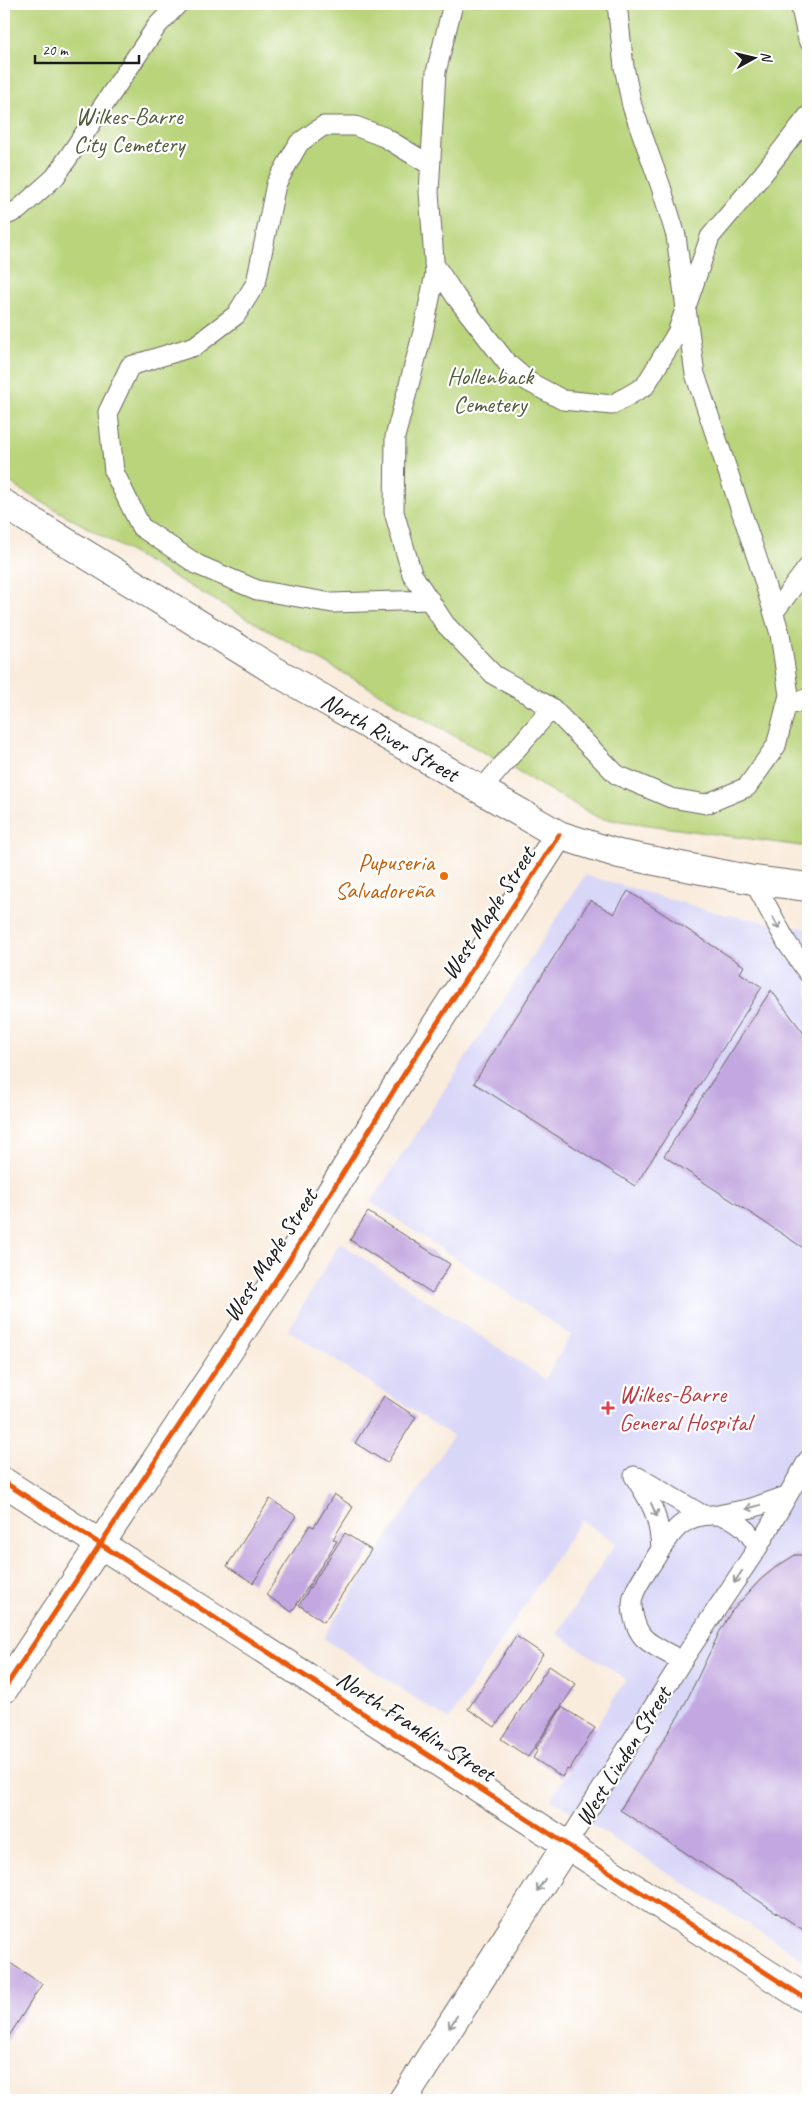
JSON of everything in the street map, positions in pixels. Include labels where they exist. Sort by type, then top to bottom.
[{"type":"street","name":"North River Street","points":[[5,510],[280,674],[559,835],[619,854],[753,880],[808,888]]},
{"type":"street","name":"West Maple Street","points":[[4,1689],[289,1260],[401,1079],[559,835]]},
{"type":"street","name":"North Franklin Street","points":[[4,1482],[808,2000]]},
{"type":"street","name":"West Linden Street","points":[[403,2100],[568,1844]]},
{"type":"lane","points":[[4,216],[18,210],[55,177],[157,26],[178,4]]},
{"type":"lane","points":[[453,4],[436,72],[429,192],[435,274],[424,332],[396,437],[394,512],[412,574],[445,624],[494,675],[552,708],[617,775],[671,798],[706,804],[747,788],[776,746],[789,695],[780,634],[774,612],[695,374],[676,236],[661,187],[632,106],[624,67],[617,4]]},
{"type":"lane","points":[[800,4],[808,40]]},
{"type":"lane","points":[[434,264],[456,297],[507,363],[529,382],[563,400],[612,405],[644,386],[678,333],[710,237],[763,174],[808,116]]},
{"type":"lane","points":[[430,164],[384,137],[355,126],[323,126],[299,143],[276,184],[256,283],[236,316],[195,346],[130,366],[108,412],[114,472],[141,528],[198,564],[257,590],[332,603],[430,600]]},
{"type":"lane","points":[[774,612],[808,567]]},
{"type":"lane","points":[[787,706],[808,698]]},
{"type":"lane","points":[[481,790],[552,708]]},
{"type":"lane","points":[[753,880],[787,943],[808,973]]},
{"type":"lane","name":"West Linden Street","points":[[568,1844],[682,1661],[758,1547],[808,1460]]},
{"type":"lane","points":[[661,1549],[659,1523],[650,1500],[634,1476],[710,1515],[732,1518],[743,1527],[758,1547]]},
{"type":"lane","points":[[682,1661],[643,1637],[634,1622],[632,1599],[638,1584],[673,1531],[685,1521],[752,1508],[786,1496]]},
{"type":"shaded area","name":"Wilkes-Barre General Hospital","points":[[585,875],[722,914],[808,929],[808,1962],[551,1799],[626,1679],[557,1634],[616,1543],[581,1520],[449,1720],[323,1638],[453,1436],[288,1330],[340,1243],[545,1379],[571,1335],[371,1202]]},
{"type":"green space","name":"Hollenback Cemetery","points":[[4,4],[808,4],[808,847],[599,818],[21,490],[4,477]]},
{"type":"building","points":[[628,891],[744,966],[740,973],[762,987],[635,1186],[474,1083],[590,900],[614,914]]},
{"type":"building","points":[[771,990],[808,1039],[808,1251],[664,1156]]},
{"type":"building","points":[[368,1212],[450,1264],[432,1293],[350,1240]]},
{"type":"building","points":[[384,1396],[416,1417],[387,1463],[355,1443]]},
{"type":"building","points":[[334,1494],[353,1507],[333,1539],[337,1541],[292,1612],[266,1595],[310,1525],[314,1527]]},
{"type":"building","points":[[270,1499],[296,1516],[253,1583],[227,1566]]},
{"type":"building","points":[[345,1533],[371,1550],[324,1622],[299,1605]]},
{"type":"building","points":[[795,1555],[808,1555],[808,1933],[620,1810],[682,1710],[731,1612],[760,1580]]},
{"type":"building","points":[[516,1636],[543,1654],[495,1727],[468,1709]]},
{"type":"building","points":[[549,1666],[576,1684],[528,1757],[501,1739]]},
{"type":"building","points":[[562,1707],[595,1728],[569,1770],[567,1769],[562,1777],[533,1758],[538,1750],[536,1748]]},
{"type":"building","points":[[4,1959],[42,1984],[4,2044]]},
{"type":"cycle path","points":[[4,1689],[289,1260],[401,1079],[559,835]]},
{"type":"cycle path","points":[[4,1482],[808,2000]]},
{"type":"place","name":"Pupuseria Salvadoreña","points":[[444,876]]},
{"type":"place","name":"Wilkes-Barre General Hospital","points":[[608,1408]]},
{"type":"park label","name":"Wilkes-Barre City Cemetery","points":[[129,130]]}]
